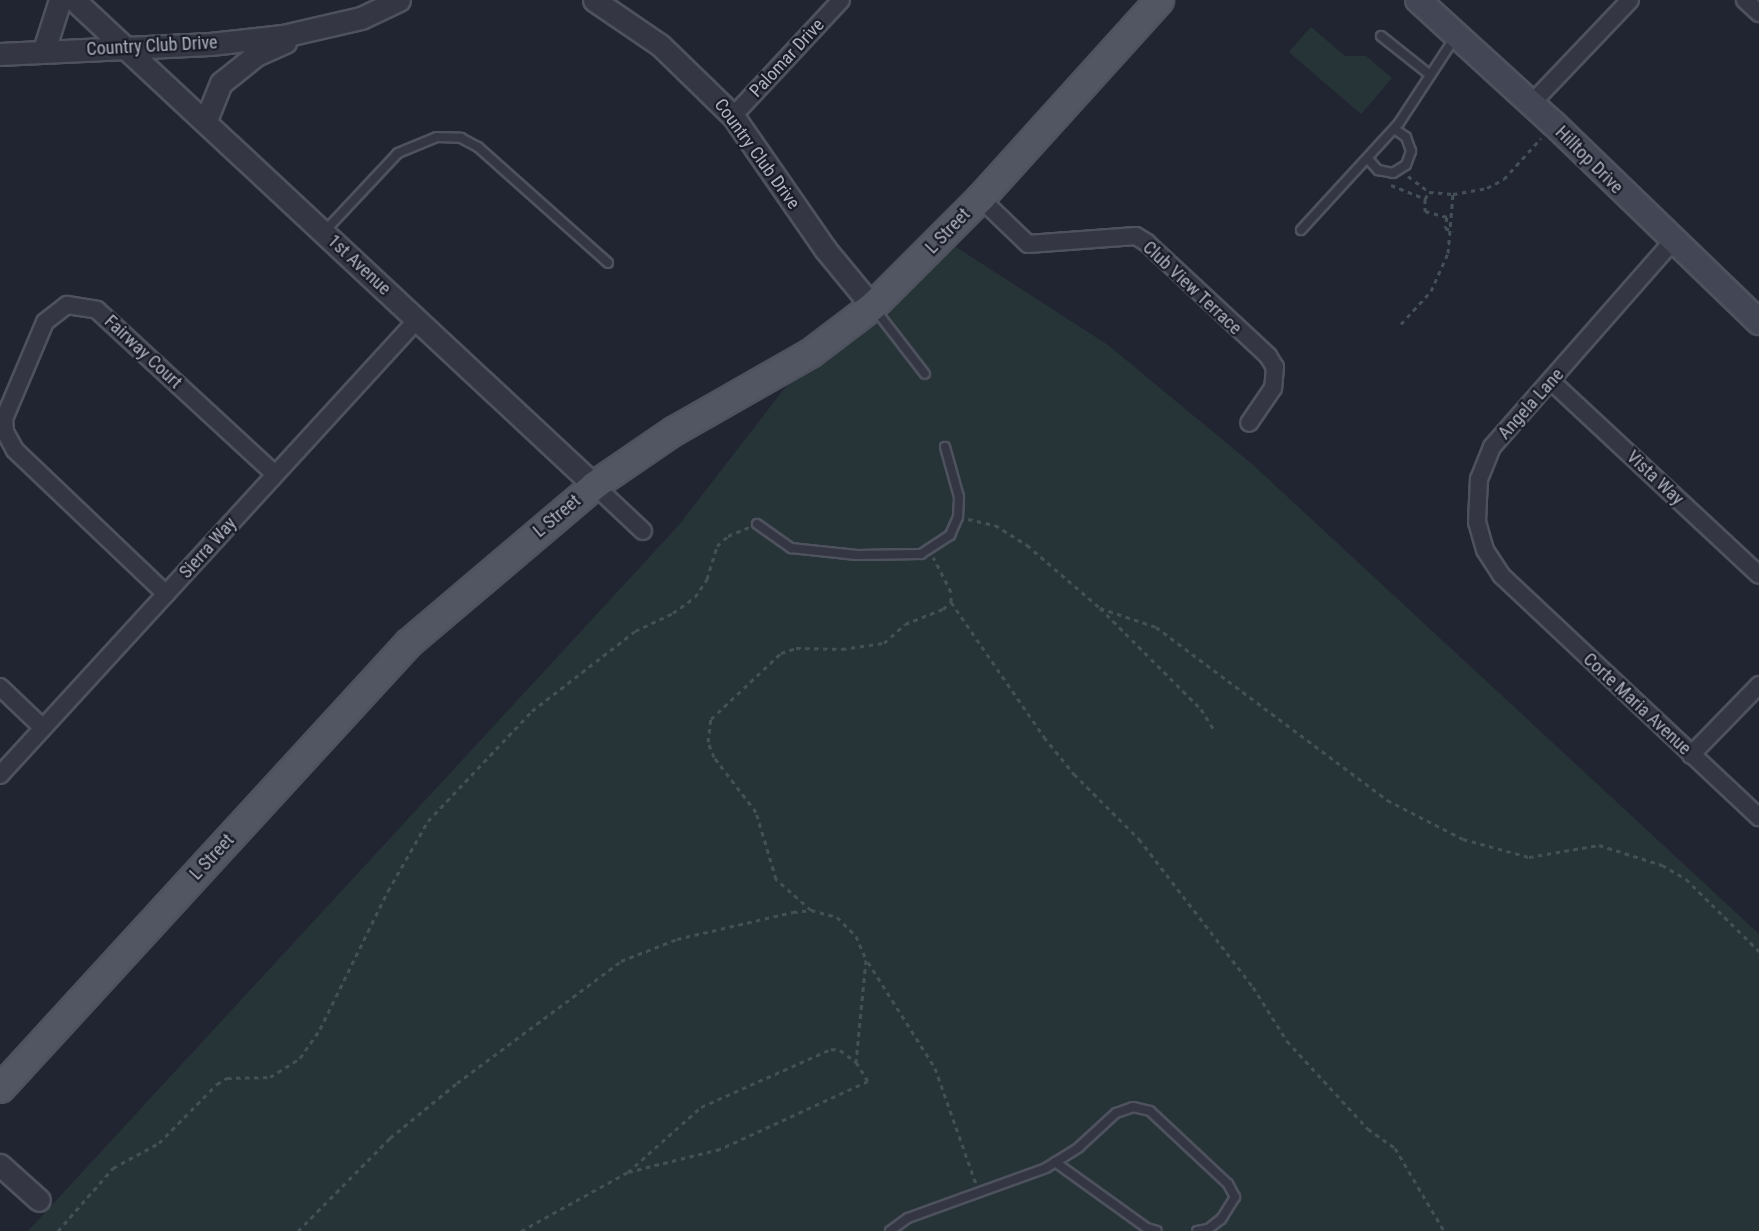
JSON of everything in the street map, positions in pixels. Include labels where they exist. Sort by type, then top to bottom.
[{"type":"main road","name":"L Street","points":[[0,1088],[408,644],[594,485],[673,431],[810,353],[872,306],[980,198],[1159,0]]},
{"type":"main road","name":"Hilltop Drive","points":[[1418,0],[1532,103],[1672,242],[1759,322]]},
{"type":"street","points":[[44,50],[60,0]]},
{"type":"street","name":"1st Avenue","points":[[74,0],[130,49],[643,531]]},
{"type":"street","name":"Country Club Drive","points":[[0,54],[44,50],[130,49],[210,44],[304,31],[361,18],[399,0]]},
{"type":"street","name":"Palomar Drive","points":[[733,116],[841,0]]},
{"type":"street","points":[[1532,103],[1630,0]]},
{"type":"street","points":[[1745,0],[1759,13]]},
{"type":"street","name":"Country Club Drive","points":[[601,2],[660,45],[733,116],[825,249],[872,306]]},
{"type":"street","name":"Country Club Drive","points":[[206,120],[221,83],[256,55],[304,31]]},
{"type":"street","name":"Club View Terrace","points":[[980,198],[1028,244],[1136,236],[1147,243],[1268,356],[1275,367],[1273,388],[1249,423]]},
{"type":"street","name":"Angela Lane","points":[[1515,589],[1485,550],[1477,522],[1476,493],[1492,447],[1672,242]]},
{"type":"street","name":"Fairway Court","points":[[166,594],[15,450],[5,432],[4,419],[52,315],[67,305],[97,310],[275,474]]},
{"type":"street","name":"Sierra Way","points":[[0,775],[417,320]]},
{"type":"street","name":"Vista Way","points":[[1551,381],[1759,575]]},
{"type":"street","name":"Corte Maria Avenue","points":[[1515,589],[1759,817]]},
{"type":"street","points":[[1691,755],[1759,685]]},
{"type":"street","points":[[0,687],[43,728]]},
{"type":"street","points":[[0,1165],[39,1200]]},
{"type":"lane","points":[[1301,230],[1394,129],[1457,35]]},
{"type":"lane","points":[[1381,36],[1430,75]]},
{"type":"lane","points":[[1368,159],[1378,170],[1393,173],[1406,165],[1411,152],[1406,137],[1394,129]]},
{"type":"lane","points":[[324,232],[398,153],[437,136],[461,138],[478,147],[608,264]]},
{"type":"lane","points":[[872,306],[925,374]]},
{"type":"lane","points":[[757,524],[791,548],[809,551],[899,556],[936,548],[950,535],[958,516],[959,497],[945,447]]},
{"type":"lane","points":[[890,1231],[908,1218],[980,1194],[1055,1162],[1116,1113],[1132,1107],[1150,1111],[1228,1184],[1235,1197],[1221,1218],[1209,1230],[1197,1231]]},
{"type":"lane","points":[[1055,1162],[1147,1228],[1157,1231]]},
{"type":"path","points":[[1408,176],[1429,192],[1453,194],[1487,188],[1504,179],[1554,124]]},
{"type":"path","points":[[1393,186],[1425,199]]},
{"type":"path","points":[[1429,192],[1425,199],[1425,211],[1447,217],[1445,228],[1453,231]]},
{"type":"path","points":[[1401,324],[1431,291],[1448,253],[1453,231],[1453,194]]},
{"type":"path","points":[[958,516],[995,525],[1027,545],[1100,608],[1201,709],[1215,731]]},
{"type":"path","points":[[58,1231],[114,1168],[159,1143],[217,1084],[228,1078],[270,1077],[300,1058],[320,1029],[416,838],[447,799],[532,711],[635,631],[657,622],[695,597],[707,579],[717,546],[728,536],[757,524]]},
{"type":"path","points":[[936,548],[932,556],[949,585],[951,602],[1044,737],[1074,774],[1139,839],[1253,987],[1287,1041],[1368,1129],[1395,1148],[1444,1231]]},
{"type":"path","points":[[811,910],[776,879],[756,812],[714,757],[708,742],[711,719],[781,653],[796,648],[842,649],[884,643],[905,624],[943,609],[951,602]]},
{"type":"path","points":[[1100,608],[1156,627],[1286,728],[1396,805],[1463,839],[1529,857],[1599,845],[1662,865],[1686,879],[1759,951]]},
{"type":"path","points":[[298,1231],[416,1115],[621,961],[721,927],[811,910],[837,917],[846,925],[935,1068],[980,1194]]},
{"type":"path","points":[[856,1062],[866,960]]},
{"type":"path","points":[[521,1231],[628,1172],[701,1107],[831,1049],[840,1050],[856,1062],[868,1081],[815,1108],[720,1149],[628,1172]]},
{"type":"shaded area","points":[[1311,27],[1345,56],[1366,56],[1392,78],[1361,114],[1289,52]]},
{"type":"shaded area","points":[[942,238],[1108,345],[1253,465],[1759,934],[1759,1231],[28,1231],[679,525],[815,349]]}]
